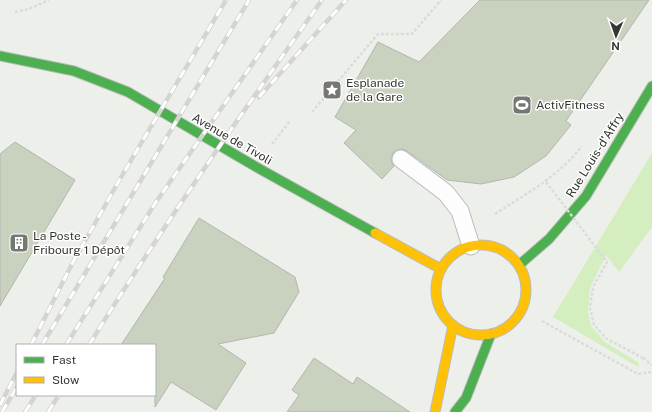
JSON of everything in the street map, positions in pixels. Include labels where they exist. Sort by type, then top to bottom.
[{"type":"main road","name":"Avenue de Tivoli","points":[[0,56],[74,71],[128,92],[258,168],[441,269]]},
{"type":"main road","name":"Rue Louis-d'Affry","points":[[519,265],[549,239],[586,196],[652,86]]},
{"type":"main road","points":[[487,245],[502,249],[514,259],[523,272],[526,286],[524,307],[511,325],[491,334],[475,335],[452,325],[443,313],[437,299],[436,284],[445,262],[455,253],[471,246],[487,245]]},
{"type":"main road","points":[[435,412],[452,325]]},
{"type":"main road","points":[[455,412],[466,398],[491,334]]},
{"type":"lane","points":[[402,159],[446,193],[460,211],[471,246]]},
{"type":"path","points":[[15,12],[29,9],[49,0]]},
{"type":"path","points":[[312,112],[378,34],[412,34],[441,0]]},
{"type":"path","points":[[271,145],[290,121]]},
{"type":"path","points":[[495,214],[546,182],[578,152],[585,142]]},
{"type":"path","points":[[546,182],[607,262],[594,288],[590,308],[594,325],[607,340],[643,358],[652,366]]},
{"type":"path","points":[[542,321],[638,374],[652,372]]},
{"type":"green space","points":[[652,153],[652,227],[619,272],[606,255],[590,288],[588,311],[591,326],[605,342],[639,363],[638,367],[553,317]]},
{"type":"building","points":[[480,0],[649,0],[566,121],[571,125],[546,156],[514,177],[481,184],[447,180],[402,149],[393,153],[391,158],[394,166],[382,179],[344,143],[356,130],[335,117],[378,42],[419,62]]},
{"type":"building","name":"La Poste - Fribourg 1 Dépôt","points":[[15,142],[75,180],[0,306],[0,154]]},
{"type":"building","points":[[199,218],[295,277],[299,292],[274,333],[218,344],[246,363],[216,410],[171,382],[155,407],[156,344],[122,344],[165,278],[163,277]]},
{"type":"building","points":[[314,358],[353,384],[357,377],[410,412],[287,412],[299,395],[292,390]]},
{"type":"railway","points":[[32,344],[72,264],[120,179],[226,0]]},
{"type":"railway","points":[[43,344],[249,0]]},
{"type":"railway","points":[[67,344],[156,202],[297,0]]},
{"type":"railway","points":[[90,344],[232,128],[322,0]]},
{"type":"railway","points":[[259,97],[346,0]]},
{"type":"railway","points":[[0,405],[16,374]]},
{"type":"railway","points":[[2,412],[16,389]]},
{"type":"railway","points":[[25,412],[35,396]]},
{"type":"railway","points":[[48,412],[58,396]]},
{"type":"traffic: fast","points":[[0,56],[74,71],[128,92],[258,168],[375,233]]},
{"type":"traffic: fast","points":[[519,265],[549,239],[586,196],[652,86]]},
{"type":"traffic: fast","points":[[455,412],[466,398],[491,334]]},
{"type":"traffic: slow","points":[[375,233],[441,269]]},
{"type":"traffic: slow","points":[[481,245],[498,248],[513,258],[523,273],[526,290],[523,307],[513,322],[498,332],[481,335],[464,332],[449,322],[439,307],[436,290],[439,273],[449,258],[464,248],[481,245]]},
{"type":"traffic: slow","points":[[435,412],[453,325]]},
{"type":"place","name":"Esplanade de la Gare","points":[[332,90]]},
{"type":"place","name":"ActivFitness","points":[[522,105]]},
{"type":"place","name":"La Poste - Fribourg 1 Dépôt","points":[[19,243]]}]
